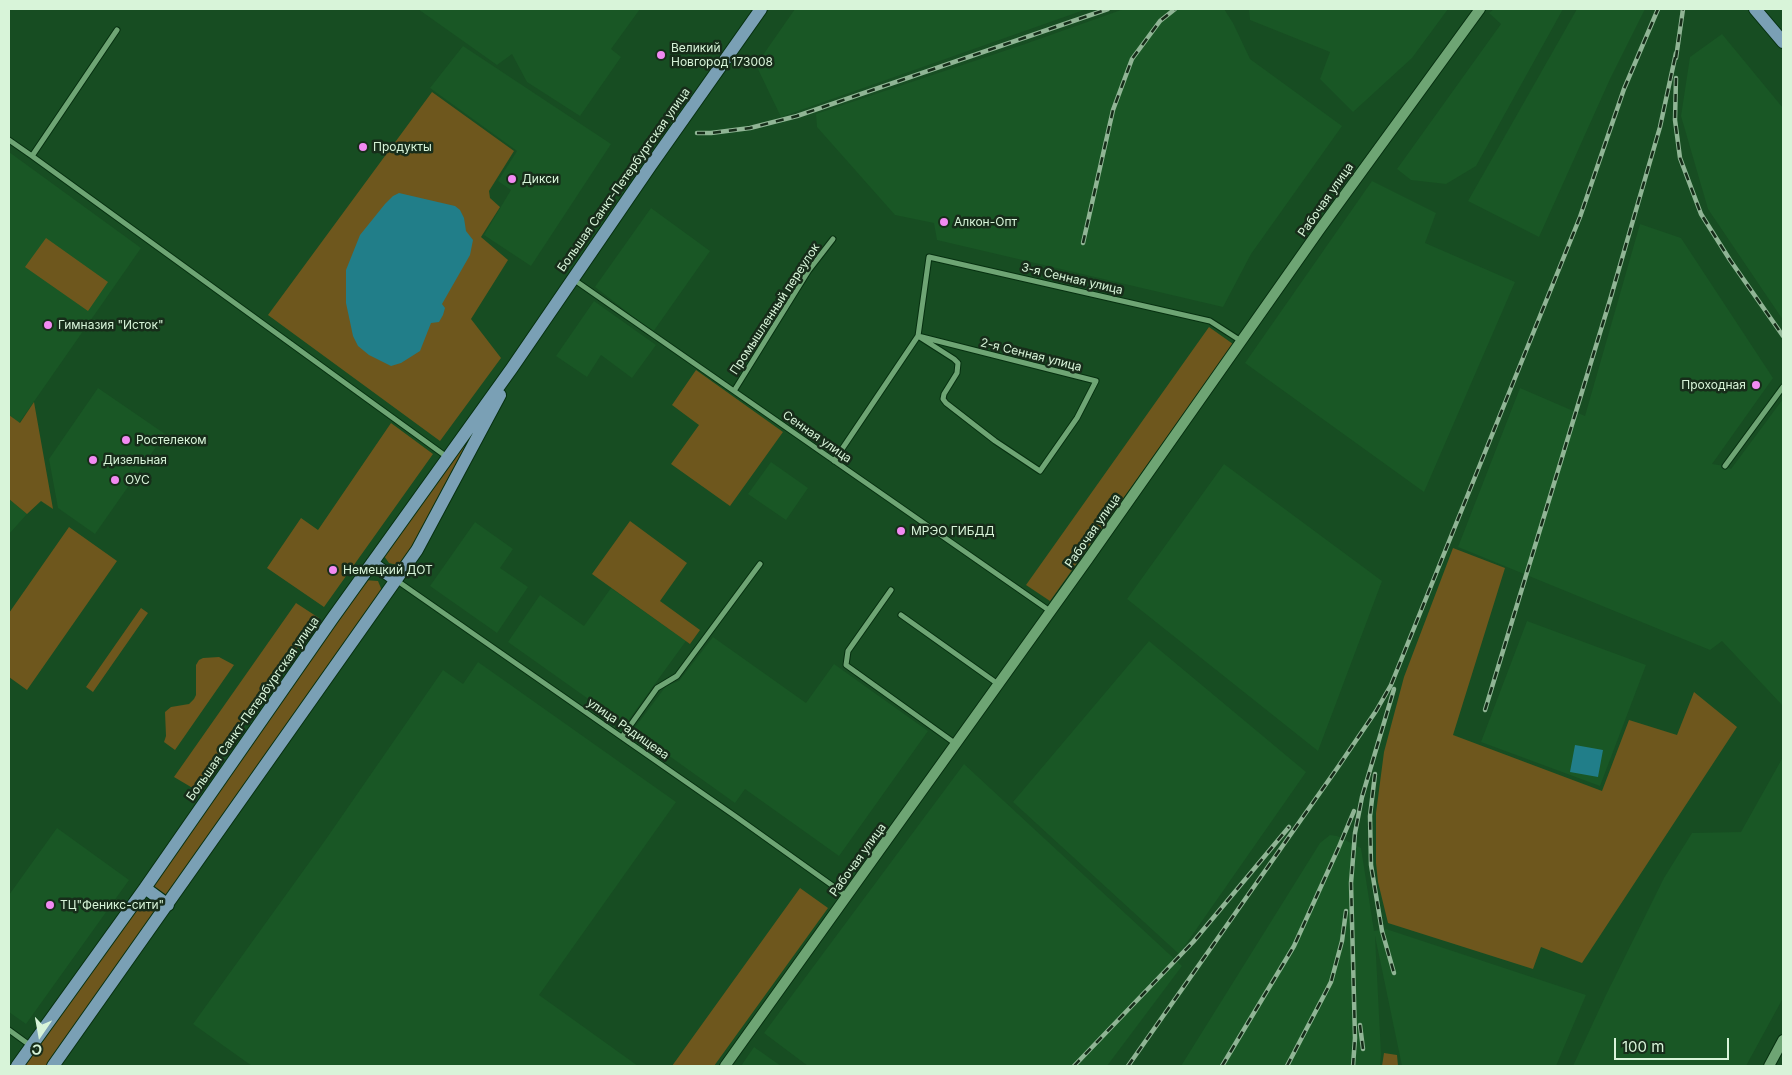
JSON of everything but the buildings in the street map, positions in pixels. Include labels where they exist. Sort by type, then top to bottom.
[{"type":"main road","name":"Большая Санкт-Петербургская улица","points":[[17,1066],[512,368],[761,9]]},
{"type":"main road","name":"Рабочая улица","points":[[725,1066],[1051,611],[1366,166],[1480,9]]},
{"type":"main road","points":[[1755,9],[1783,42]]},
{"type":"main road","name":"Большая Санкт-Петербургская улица","points":[[53,1066],[417,550],[492,411],[512,368]]},
{"type":"main road","points":[[372,563],[396,580]]},
{"type":"main road","points":[[145,888],[168,905]]},
{"type":"main road","points":[[1768,1066],[1783,1040]]},
{"type":"street","points":[[32,156],[117,30]]},
{"type":"street","points":[[9,140],[448,457]]},
{"type":"street","name":"Промышленный переулок","points":[[734,391],[809,270],[833,239]]},
{"type":"street","name":"3-я Сенная улица","points":[[918,336],[930,257],[1210,321],[1242,342]]},
{"type":"street","name":"Сенная улица","points":[[572,279],[1051,611]]},
{"type":"street","points":[[834,461],[918,336]]},
{"type":"street","name":"2-я Сенная улица","points":[[918,336],[1096,381],[1077,418],[1040,471],[995,441],[946,403],[943,399],[944,394],[957,373],[958,363],[918,336]]},
{"type":"street","points":[[1725,466],[1783,386]]},
{"type":"street","points":[[622,737],[657,688],[677,676],[760,564]]},
{"type":"street","name":"улица Радищева","points":[[396,580],[847,896]]},
{"type":"street","points":[[890,590],[848,651],[846,665],[956,744]]},
{"type":"street","points":[[901,615],[998,684]]},
{"type":"street","points":[[9,1030],[32,1046]]},
{"type":"shaded area","points":[[418,9],[640,9],[611,49],[621,57],[580,116],[527,82],[512,54],[497,65]]},
{"type":"shaded area","points":[[795,9],[1087,9],[781,117],[756,65]]},
{"type":"shaded area","points":[[1124,9],[1224,9],[1233,23],[1250,59],[1342,126],[1251,254],[1223,307],[937,240],[934,223],[895,215],[817,127],[816,114]]},
{"type":"shaded area","points":[[1249,9],[1448,9],[1412,58],[1353,112],[1320,79],[1330,52],[1250,20]]},
{"type":"shaded area","points":[[1494,9],[1563,9],[1476,166],[1446,184],[1411,180],[1397,169],[1501,24],[1489,13]]},
{"type":"shaded area","points":[[1577,9],[1645,9],[1610,79],[1539,237],[1468,201]]},
{"type":"shaded area","points":[[1722,34],[1783,108],[1783,320],[1708,209],[1681,116],[1690,57]]},
{"type":"shaded area","points":[[463,46],[611,144],[531,266],[484,235],[511,190],[498,181],[517,151],[430,88]]},
{"type":"shaded area","points":[[432,92],[514,151],[489,191],[490,198],[500,207],[481,237],[508,260],[471,319],[501,358],[440,441],[268,315]]},
{"type":"shaded area","name":"Гимназия \"Исток\"","points":[[9,152],[141,248],[19,423],[9,415]]},
{"type":"shaded area","points":[[1372,181],[1436,213],[1425,243],[1515,282],[1424,492],[1245,363]]},
{"type":"shaded area","points":[[651,208],[710,251],[653,332],[595,287]]},
{"type":"shaded area","points":[[1640,224],[1681,238],[1773,378],[1712,464],[1731,469],[1783,399],[1783,706],[1722,641],[1710,650],[1458,547],[1520,388],[1585,416]]},
{"type":"shaded area","points":[[46,238],[108,282],[88,311],[25,267]]},
{"type":"shaded area","points":[[594,301],[656,345],[632,378],[601,355],[587,377],[556,356]]},
{"type":"shaded area","points":[[1209,327],[1233,344],[1050,601],[1026,585]]},
{"type":"shaded area","points":[[696,370],[783,432],[730,506],[671,464],[699,425],[672,405]]},
{"type":"shaded area","points":[[98,388],[165,434],[95,534],[58,508],[49,459]]},
{"type":"shaded area","points":[[34,402],[53,509],[41,501],[27,514],[9,499],[9,415],[20,423]]},
{"type":"shaded area","points":[[481,417],[416,541],[402,562],[397,565],[389,563],[384,556]]},
{"type":"shaded area","points":[[391,423],[433,454],[324,607],[267,568],[301,518],[318,530]]},
{"type":"shaded area","points":[[771,462],[808,488],[786,520],[748,494]]},
{"type":"shaded area","points":[[1224,464],[1382,581],[1318,751],[1127,599]]},
{"type":"shaded area","points":[[9,499],[27,514],[9,534]]},
{"type":"shaded area","points":[[630,521],[687,563],[660,601],[700,630],[690,644],[592,574]]},
{"type":"shaded area","points":[[475,522],[513,549],[500,568],[528,587],[497,633],[430,586]]},
{"type":"shaded area","points":[[69,527],[117,561],[27,690],[9,677],[9,613]]},
{"type":"shaded area","points":[[1453,548],[1505,568],[1453,735],[1602,791],[1629,720],[1677,735],[1694,692],[1737,727],[1582,963],[1541,947],[1533,969],[1388,923],[1378,882],[1376,863],[1376,813],[1384,752],[1404,677]]},
{"type":"shaded area","points":[[364,580],[378,581],[383,593],[169,895],[158,892],[152,882]]},
{"type":"shaded area","points":[[611,588],[686,641],[625,725],[508,642],[540,595],[584,626]]},
{"type":"shaded area","points":[[296,603],[319,618],[196,790],[174,777]]},
{"type":"shaded area","points":[[141,608],[148,613],[93,692],[86,687]]},
{"type":"shaded area","points":[[1527,621],[1646,665],[1600,786],[1481,742]]},
{"type":"shaded area","points":[[713,637],[806,703],[834,664],[928,731],[839,856],[745,789],[735,803],[633,730],[666,686],[679,681]]},
{"type":"shaded area","points":[[1149,641],[1306,772],[1179,954],[1013,802]]},
{"type":"shaded area","points":[[219,657],[234,665],[175,750],[164,742],[166,736],[165,712],[171,707],[189,704],[194,699],[196,695],[196,665],[199,660]]},
{"type":"shaded area","points":[[478,662],[676,802],[539,995],[638,1066],[252,1066],[193,1024],[324,842],[443,670],[463,684]]},
{"type":"shaded area","points":[[1783,757],[1783,998],[1746,1066],[1573,1066],[1664,878],[1692,833],[1741,832]]},
{"type":"shaded area","points":[[964,764],[1182,966],[1107,1066],[808,1066],[764,1033]]},
{"type":"shaded area","points":[[57,828],[129,880],[26,1024],[9,1012],[9,895]]},
{"type":"shaded area","points":[[1330,835],[1337,836],[1361,848],[1374,931],[1386,929],[1586,995],[1556,1066],[1402,1066],[1375,936],[1380,1066],[1181,1066],[1320,843]]},
{"type":"shaded area","points":[[800,888],[828,908],[714,1066],[672,1066]]},
{"type":"shaded area","points":[[142,899],[153,901],[158,911],[48,1066],[22,1066]]},
{"type":"shaded area","points":[[754,1047],[781,1066],[741,1066]]},
{"type":"shaded area","points":[[1384,1053],[1397,1055],[1398,1066],[1382,1066]]},
{"type":"water","points":[[399,193],[455,206],[460,210],[464,218],[466,231],[473,240],[470,255],[442,304],[445,308],[439,322],[431,323],[420,351],[401,363],[391,366],[369,355],[358,346],[353,336],[346,303],[346,270],[360,235],[385,204]]},
{"type":"water","points":[[1575,745],[1603,750],[1598,777],[1570,772]]},
{"type":"railway","points":[[697,133],[750,128],[797,116],[1108,9]]},
{"type":"railway","points":[[1083,243],[1113,110],[1132,59],[1160,21],[1175,9]]},
{"type":"railway","points":[[1128,1066],[1338,767],[1376,711],[1391,685],[1580,217],[1624,89],[1658,9]]},
{"type":"railway","points":[[1676,58],[1683,9]]},
{"type":"railway","points":[[1485,710],[1610,300],[1660,127],[1676,53]]},
{"type":"railway","points":[[1676,78],[1675,120],[1680,158],[1701,214],[1730,260],[1783,336]]},
{"type":"railway","points":[[1353,1066],[1355,1038],[1351,883],[1355,833],[1362,797],[1394,689]]},
{"type":"railway","points":[[1375,774],[1370,816],[1371,865],[1382,931],[1394,973]]},
{"type":"railway","points":[[1222,1066],[1294,946],[1354,811]]},
{"type":"railway","points":[[1074,1066],[1193,942],[1289,827]]},
{"type":"railway","points":[[1287,1066],[1331,982],[1342,941],[1346,911]]},
{"type":"railway","points":[[1360,1025],[1363,1049]]},
{"type":"place","name":"Великий Новгород 173008","points":[[661,55]]},
{"type":"place","name":"Продукты","points":[[363,147]]},
{"type":"place","name":"Дикси","points":[[512,179]]},
{"type":"place","name":"Алкон-Опт","points":[[944,222]]},
{"type":"place","name":"Гимназия \"Исток\"","points":[[48,325]]},
{"type":"place","name":"Проходная","points":[[1756,385]]},
{"type":"place","name":"Ростелеком","points":[[126,440]]},
{"type":"place","name":"Дизельная","points":[[93,460]]},
{"type":"place","name":"ОУС","points":[[115,480]]},
{"type":"place","name":"МРЭО ГИБДД","points":[[901,531]]},
{"type":"place","name":"Немецкий ДОТ","points":[[333,570]]},
{"type":"place","name":"ТЦ\"Феникс-сити\"","points":[[50,905]]}]
